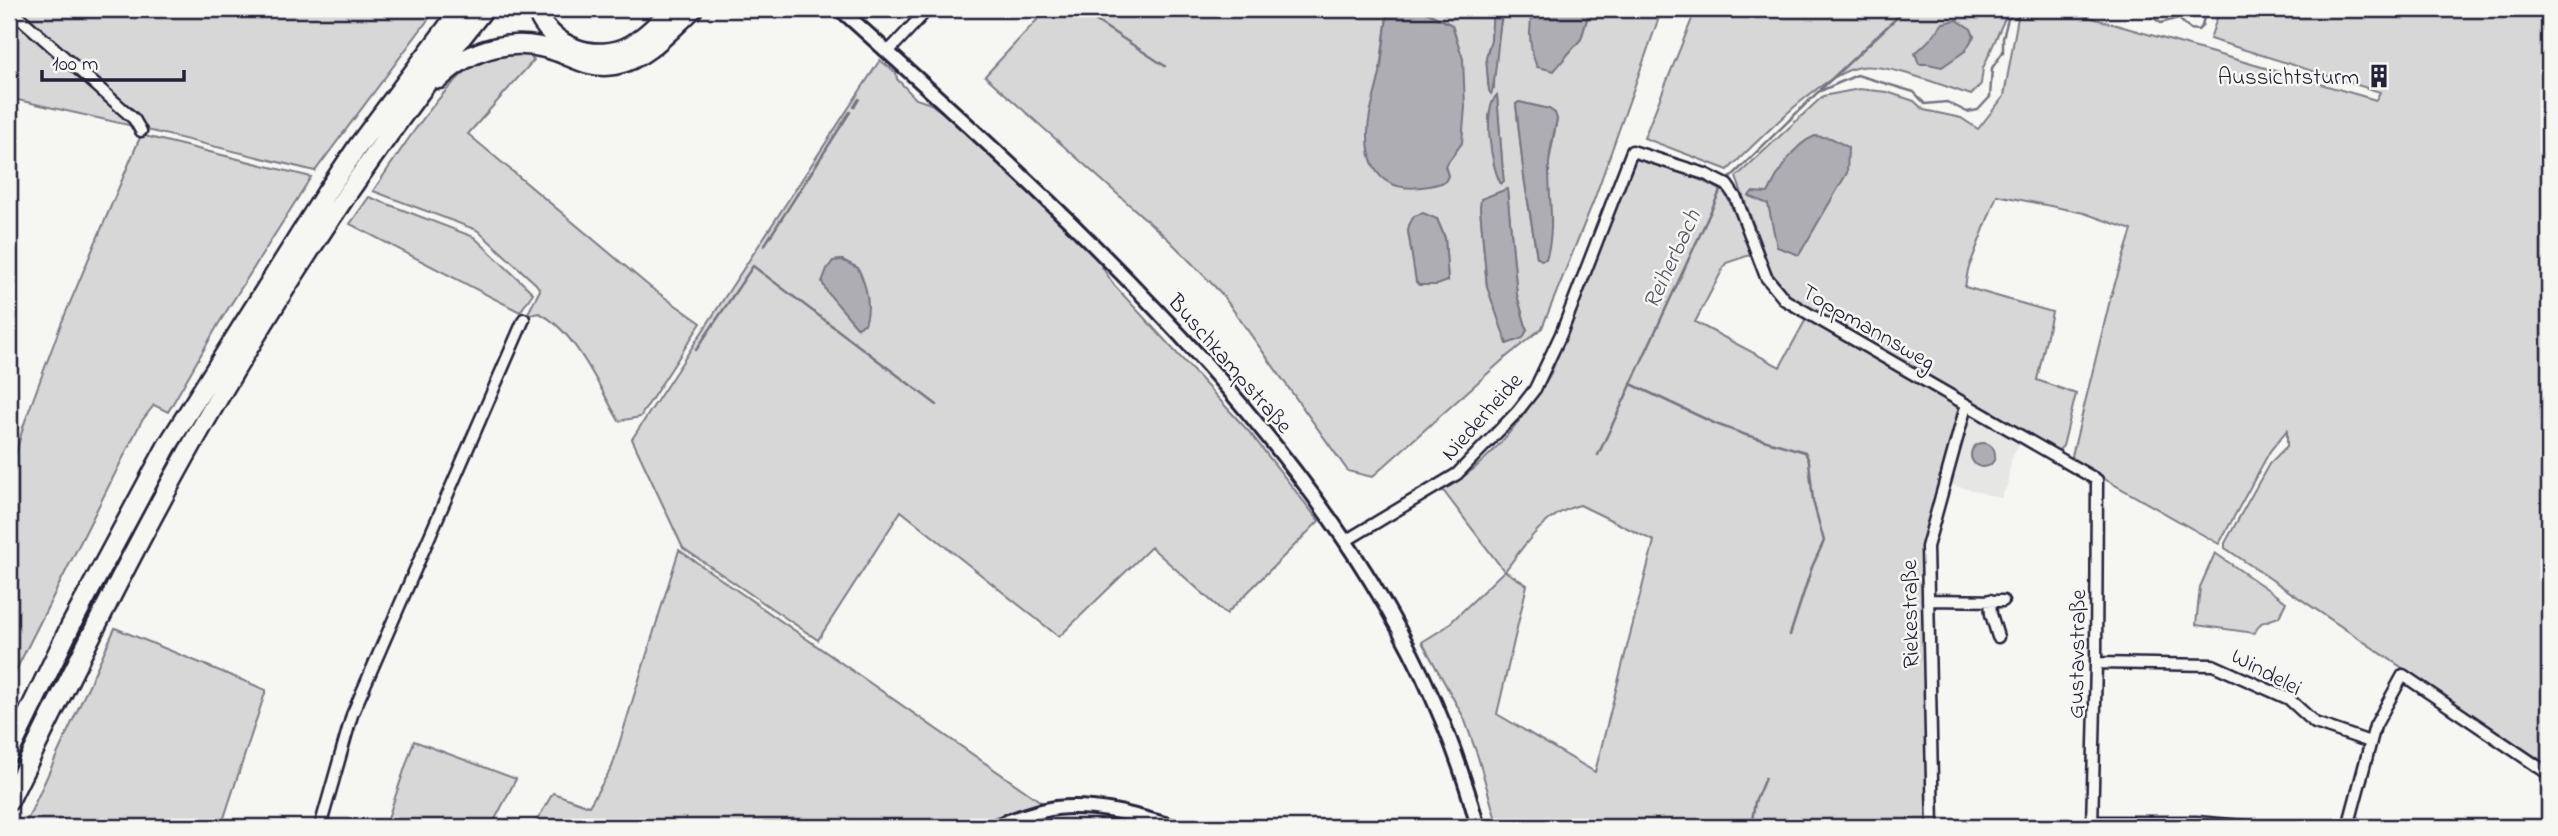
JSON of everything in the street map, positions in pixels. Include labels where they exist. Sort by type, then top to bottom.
[{"type":"highway","points":[[9,801],[140,541],[245,353],[320,234],[410,103],[484,9]]},
{"type":"highway","points":[[536,9],[545,27],[565,44],[578,50],[605,53],[632,45],[673,9]]},
{"type":"highway","points":[[410,103],[451,67],[492,47],[516,44],[537,46],[579,62],[597,66],[616,65],[634,58],[656,43],[693,9]]},
{"type":"highway","points":[[9,752],[70,627],[167,446],[332,184],[456,13]]},
{"type":"main road","name":"Buschkampstraße","points":[[840,9],[1085,234],[1173,327],[1297,471],[1347,540],[1398,625],[1438,708],[1462,769],[1478,827]]},
{"type":"main road","points":[[992,827],[1028,814],[1056,808],[1085,807],[1123,812],[1175,827]]},
{"type":"street","points":[[9,9],[134,118],[141,131]]},
{"type":"street","points":[[888,52],[926,9]]},
{"type":"street","name":"Niederheide","points":[[1347,540],[1457,474],[1517,412],[1535,388],[1561,334],[1632,151]]},
{"type":"street","name":"Toppmannsweg","points":[[1632,151],[1723,182],[1737,198],[1766,277],[1785,300],[2097,480]]},
{"type":"street","points":[[320,827],[352,715],[524,320]]},
{"type":"street","name":"Riekestraße","points":[[1933,827],[1927,547],[1966,406]]},
{"type":"street","name":"Gustavstraße","points":[[2092,824],[2097,480]]},
{"type":"street","points":[[1928,600],[2003,601]]},
{"type":"street","points":[[1990,600],[1998,637]]},
{"type":"street","name":"Windelei","points":[[2096,663],[2214,665],[2289,699],[2321,727],[2370,741]]},
{"type":"street","points":[[2348,827],[2380,713],[2403,675],[2549,774]]},
{"type":"street","points":[[2092,824],[2196,822],[2255,827]]},
{"type":"shaded area","points":[[19,9],[436,9],[315,171],[143,129],[139,116]]},
{"type":"shaded area","points":[[1047,9],[1388,9],[1380,69],[1448,176],[1445,166],[1462,143],[1452,25],[1420,9],[1437,9],[1445,14],[1459,9],[1493,9],[1491,40],[1487,52],[1488,85],[1494,88],[1495,58],[1503,9],[1533,9],[1530,19],[1559,64],[1581,39],[1590,9],[1662,9],[1594,200],[1542,328],[1372,477],[1348,471],[1221,293],[1169,240],[985,76]],"holes":[[[1497,95],[1503,173],[1501,184],[1492,151],[1489,117]],[[1519,102],[1549,109],[1557,119],[1549,162],[1549,237],[1546,258],[1537,257],[1516,104]],[[1507,190],[1517,295],[1527,330],[1487,287],[1480,207],[1495,194]],[[1437,219],[1445,238],[1448,281],[1413,260],[1408,231]]]},
{"type":"shaded area","points":[[1388,9],[1420,9],[1452,25],[1463,59],[1465,107],[1462,143],[1445,166],[1448,176],[1445,182],[1415,188],[1402,187],[1381,177],[1374,167],[1368,128],[1380,73]]},
{"type":"shaded area","points":[[1493,9],[1503,9],[1491,94],[1486,58],[1491,40]]},
{"type":"shaded area","points":[[1533,9],[1590,9],[1581,39],[1554,71],[1537,67],[1534,60],[1530,38]]},
{"type":"shaded area","points":[[1696,9],[2009,9],[1983,68],[1981,84],[1971,95],[1885,68],[1860,67],[1845,72],[1809,95],[1728,170],[1644,138]]},
{"type":"shaded area","points":[[2027,9],[2061,9],[2376,100],[2380,92],[2210,39],[2220,9],[2549,9],[2549,767],[2225,548],[2225,543],[2269,464],[2287,446],[2287,430],[2270,451],[2219,544],[2071,460],[2111,296],[2132,230],[2084,213],[1997,195],[1968,270],[1965,287],[2052,312],[2037,380],[2076,394],[2063,446],[2058,451],[1788,296],[1771,272],[1736,177],[1823,96],[1859,89],[1887,92],[1914,101],[1924,110],[1961,118],[1978,129],[2004,96],[2018,17]]},
{"type":"shaded area","points":[[15,18],[137,127],[9,98],[9,44]]},
{"type":"shaded area","points":[[1957,20],[1971,29],[1974,36],[1965,51],[1942,67],[1919,64],[1915,53],[1943,23]]},
{"type":"shaded area","points":[[529,54],[534,60],[468,134],[650,287],[701,323],[640,417],[619,421],[575,346],[552,321],[539,313],[529,315],[524,321],[540,290],[477,230],[373,191],[426,114],[459,77],[492,56]]},
{"type":"shaded area","points":[[880,60],[896,73],[897,79],[916,99],[931,104],[955,122],[1017,176],[1090,249],[1114,285],[1251,434],[1319,521],[1226,614],[1151,547],[1059,637],[901,511],[818,640],[683,548],[632,439]],"holes":[[[842,260],[858,268],[858,327],[846,312],[833,261]]]},
{"type":"shaded area","points":[[1497,95],[1504,181],[1501,184],[1494,165],[1489,125],[1492,102]]},
{"type":"shaded area","points":[[1519,102],[1549,109],[1555,113],[1557,119],[1549,163],[1551,236],[1546,259],[1541,260],[1537,257],[1524,177],[1516,104]]},
{"type":"shaded area","points":[[141,135],[311,177],[219,323],[168,412],[154,405],[141,422],[9,684],[9,478],[24,424],[61,324]]},
{"type":"shaded area","points":[[1815,136],[1831,138],[1848,147],[1847,173],[1799,255],[1777,247],[1768,204],[1749,196],[1752,192],[1768,193],[1793,153]]},
{"type":"shaded area","points":[[1640,158],[1700,180],[1725,192],[1753,254],[1726,263],[1695,322],[1780,367],[1806,319],[1957,406],[1960,412],[1922,548],[1928,827],[1498,827],[1464,718],[1422,642],[1446,627],[1504,571],[1442,489],[1475,468],[1497,447],[1526,411],[1551,373],[1636,159]],"holes":[[[1580,505],[1654,541],[1595,772],[1497,714],[1527,585],[1505,571],[1528,540],[1546,522]]]},
{"type":"shaded area","points":[[1507,189],[1517,295],[1527,330],[1523,338],[1507,344],[1487,287],[1480,207],[1481,199]]},
{"type":"shaded area","points":[[369,197],[474,237],[533,293],[520,312],[350,224]]},
{"type":"shaded area","points":[[1423,213],[1437,219],[1445,238],[1448,281],[1437,285],[1419,285],[1416,282],[1408,231],[1414,216]]},
{"type":"shaded area","points":[[842,260],[858,268],[866,288],[867,317],[865,324],[857,327],[827,292],[822,282],[833,261]]},
{"type":"shaded area","points":[[1973,415],[2020,442],[2011,460],[2007,486],[2001,498],[1948,484],[1967,418]]},
{"type":"shaded area","points":[[1983,443],[1992,446],[1995,455],[1992,464],[1983,467],[1974,464],[1971,455],[1974,446]]},
{"type":"shaded area","points":[[679,550],[1041,802],[969,827],[533,827],[553,793],[589,806],[612,767]]},
{"type":"shaded area","points":[[2215,553],[2286,602],[2279,617],[2261,623],[2254,633],[2196,625],[2200,587]]},
{"type":"shaded area","points":[[115,628],[266,690],[221,827],[24,827]]},
{"type":"shaded area","points":[[414,741],[516,779],[491,827],[385,827]]},
{"type":"shaded area","points":[[1076,816],[1120,819],[1147,827],[1021,827]]},
{"type":"waterway","points":[[1078,9],[1165,66]]},
{"type":"waterway","points":[[1821,89],[1906,9]]},
{"type":"waterway","name":"Reiherbach","points":[[1726,182],[1818,92],[1857,75],[1914,92],[1925,104],[1947,102],[1967,112],[1978,110],[1990,97],[1992,68],[2003,52],[2008,19],[2017,9]]},
{"type":"waterway","name":"Reiherbach","points":[[2118,9],[2131,9]]},
{"type":"waterway","name":"Reiherbach","points":[[2141,9],[2161,23],[2178,18],[2190,29],[2198,30],[2202,26],[2206,9]]},
{"type":"waterway","points":[[854,107],[859,99]]},
{"type":"waterway","points":[[764,246],[850,112]]},
{"type":"waterway","name":"Reiherbach","points":[[1722,187],[1631,384],[1716,424],[1805,452],[1809,461],[1813,501],[1824,541],[1812,567],[1790,635]]},
{"type":"waterway","points":[[696,350],[753,266],[937,405]]},
{"type":"waterway","points":[[1598,455],[1631,385]]},
{"type":"waterway","name":"Reiherbach","points":[[1751,827],[1755,802],[1765,778]]},
{"type":"place","name":"Aussichtsturm","points":[[2379,76]]}]
